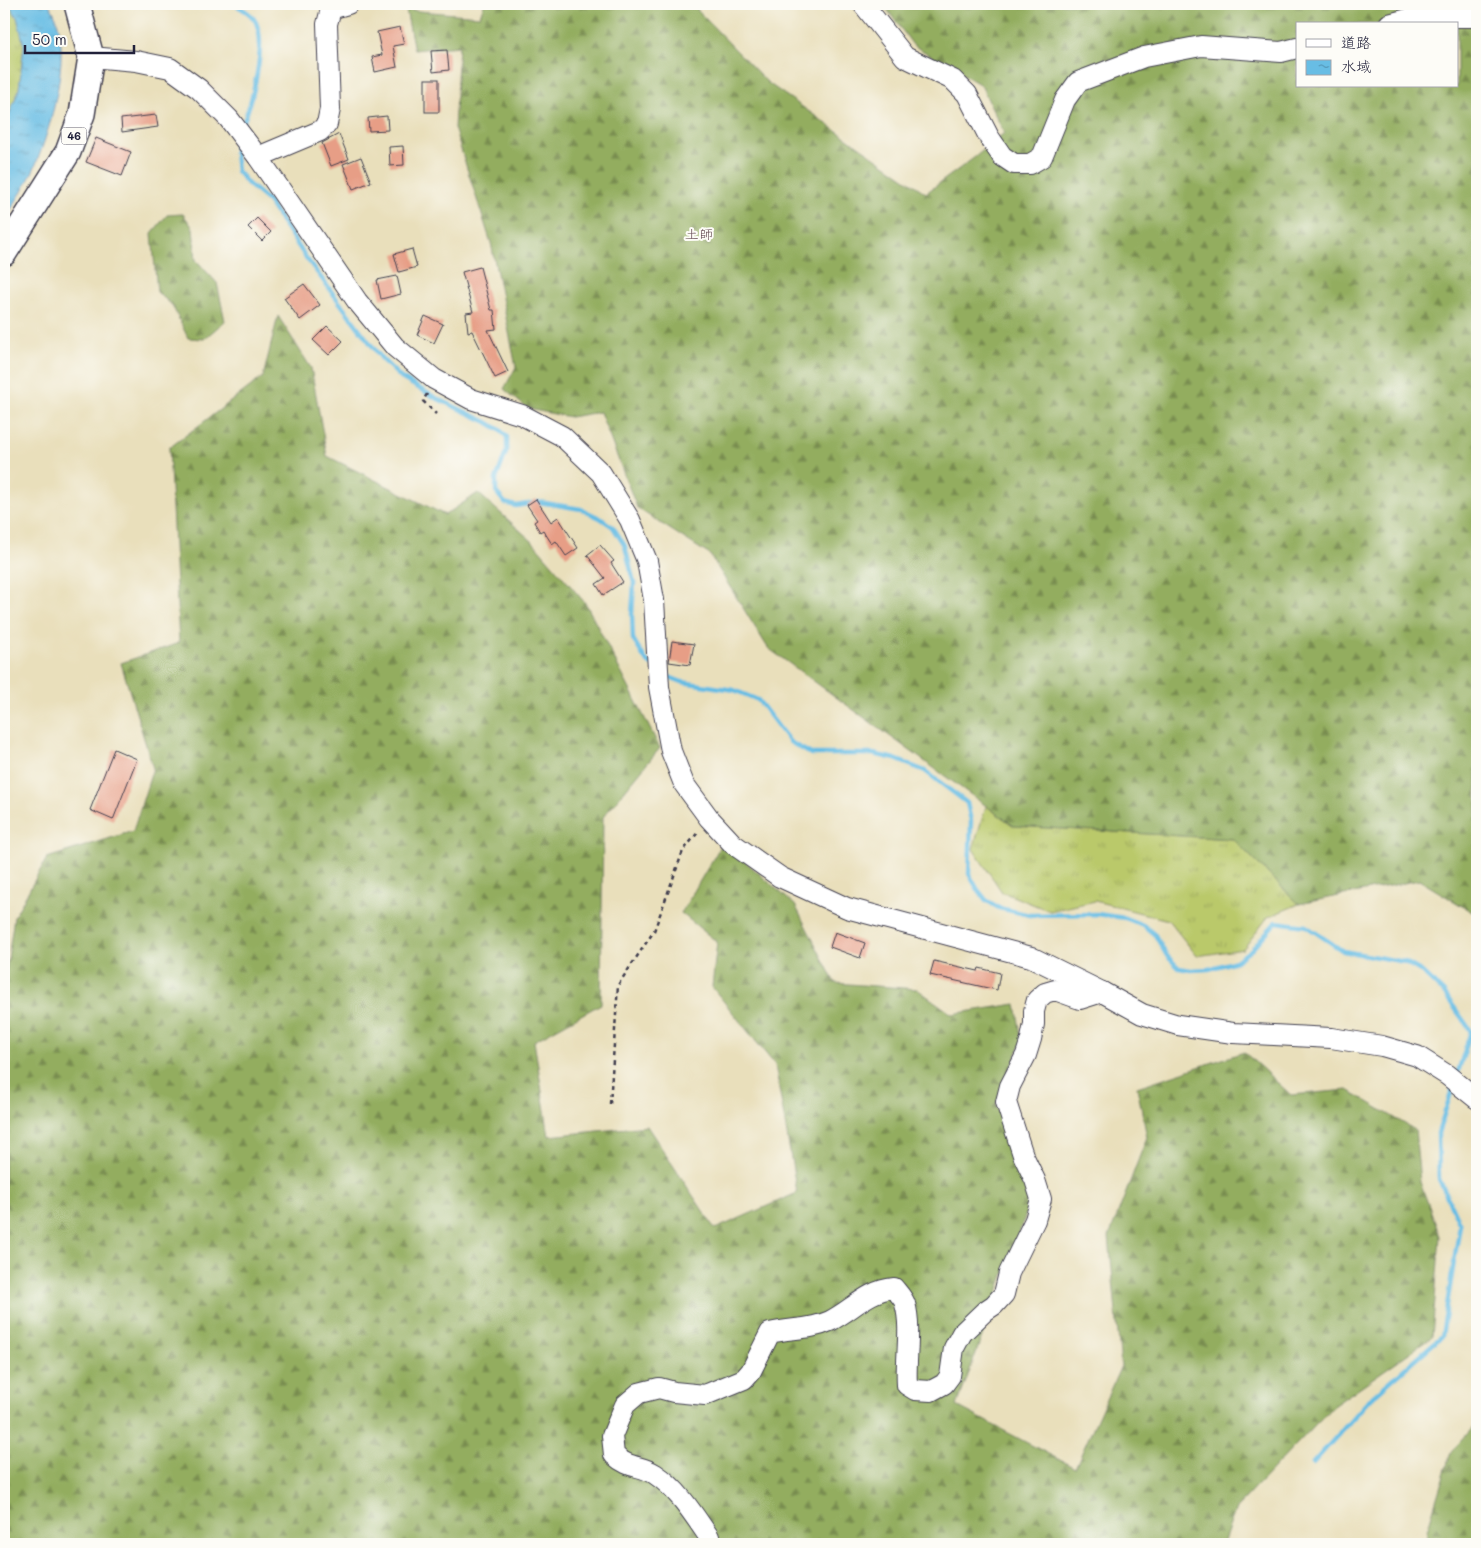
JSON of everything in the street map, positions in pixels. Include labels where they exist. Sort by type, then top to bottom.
[{"type":"main road","name":"46","points":[[4,253],[68,152],[82,114],[91,57],[77,4]]},
{"type":"street","points":[[255,154],[320,131],[327,124],[330,109],[328,24],[331,9],[348,4]]},
{"type":"street","points":[[863,4],[904,57],[953,80],[967,94],[989,137],[1002,156],[1014,164],[1030,164],[1042,157],[1065,100],[1078,82],[1144,57],[1201,46],[1281,52],[1296,48]]},
{"type":"street","points":[[1397,22],[1416,17],[1477,17]]},
{"type":"street","points":[[91,57],[136,60],[170,68],[199,89],[229,119],[357,301],[395,346],[434,379],[471,399],[522,416],[562,436],[601,473],[630,520],[647,561],[654,600],[659,687],[671,751],[684,784],[709,818],[733,844],[780,877],[847,908],[1031,957],[1142,1014],[1178,1025],[1233,1033],[1331,1038],[1382,1046],[1417,1056],[1447,1075],[1472,1095]]},
{"type":"street","points":[[711,1544],[709,1536],[674,1490],[654,1474],[622,1462],[614,1455],[612,1436],[625,1405],[639,1393],[659,1388],[674,1392],[705,1395],[744,1379],[751,1371],[770,1333],[786,1328],[811,1328],[830,1320],[880,1289],[894,1288],[905,1303],[907,1317],[907,1385],[916,1390],[932,1391],[944,1384],[950,1376],[954,1348],[962,1333],[1004,1294],[1009,1273],[1036,1220],[1041,1199],[1035,1180],[1023,1155],[1006,1102],[1010,1086],[1026,1054],[1031,1039],[1037,1000],[1045,993],[1055,990],[1080,999],[1102,992]]},
{"type":"path","points":[[423,401],[436,414]]},
{"type":"path","points":[[610,1104],[618,985],[654,931],[683,851],[709,818]]},
{"type":"green space","points":[[4,4],[9,4],[17,17],[24,45],[19,89],[4,128]]},
{"type":"green space","points":[[484,4],[696,4],[698,11],[768,83],[926,193],[1004,133],[981,85],[913,45],[881,4],[1477,4],[1477,915],[1419,880],[1299,904],[1233,839],[1014,826],[768,648],[710,555],[637,508],[600,412],[570,417],[528,409],[504,389],[516,367],[491,243],[454,128],[459,46],[414,50],[406,10],[480,16]]},
{"type":"green space","points":[[183,214],[193,228],[196,260],[217,283],[225,321],[204,339],[188,338],[172,305],[157,292],[152,233],[167,215]]},
{"type":"green space","points":[[278,316],[311,368],[327,456],[445,515],[478,493],[533,542],[586,604],[660,748],[603,817],[601,1004],[534,1041],[549,1136],[647,1126],[715,1229],[797,1193],[775,1065],[712,987],[717,942],[681,913],[723,842],[795,905],[835,983],[917,989],[952,1014],[1016,1004],[1022,1042],[996,1104],[1031,1200],[957,1406],[1075,1468],[1121,1366],[1109,1237],[1147,1137],[1137,1087],[1244,1052],[1291,1095],[1348,1090],[1415,1130],[1420,1182],[1440,1236],[1432,1337],[1333,1406],[1236,1508],[1223,1544],[4,1544],[4,986],[14,917],[47,858],[133,831],[153,768],[121,663],[179,643],[169,448],[263,377]]},
{"type":"green space","points":[[986,806],[1014,826],[1233,839],[1299,904],[1268,917],[1243,949],[1197,956],[1168,920],[1095,901],[1050,911],[1002,892],[973,849]]},
{"type":"green space","points":[[1477,1423],[1477,1544],[1427,1544],[1427,1530],[1451,1452]]},
{"type":"water","points":[[9,4],[49,4],[57,20],[61,39],[61,61],[59,83],[49,127],[36,164],[4,222],[4,128],[19,89],[24,45],[17,17]]},
{"type":"building","points":[[400,27],[404,44],[393,46],[397,67],[375,72],[372,57],[382,55],[377,32]]},
{"type":"building","points":[[447,50],[449,70],[433,72],[431,51]]},
{"type":"building","points":[[425,79],[439,79],[439,112],[425,112]]},
{"type":"building","points":[[156,115],[158,127],[122,132],[121,119]]},
{"type":"building","points":[[387,116],[388,130],[369,131],[368,118]]},
{"type":"building","points":[[339,134],[349,159],[331,166],[322,143]]},
{"type":"building","points":[[96,138],[131,152],[122,176],[86,162]]},
{"type":"building","points":[[403,146],[404,165],[390,166],[389,147]]},
{"type":"building","points":[[361,157],[371,182],[353,189],[343,164]]},
{"type":"building","points":[[257,218],[271,232],[262,241],[248,227]]},
{"type":"building","points":[[412,249],[417,267],[399,272],[394,254]]},
{"type":"building","points":[[480,267],[491,310],[494,310],[496,329],[488,330],[508,372],[495,378],[472,331],[468,332],[466,313],[473,312],[462,272]]},
{"type":"building","points":[[397,276],[401,294],[381,299],[377,280]]},
{"type":"building","points":[[304,284],[320,305],[300,320],[284,298]]},
{"type":"building","points":[[425,316],[443,324],[434,343],[417,335]]},
{"type":"building","points":[[327,326],[343,341],[329,355],[313,340]]},
{"type":"building","points":[[536,499],[551,522],[558,517],[578,548],[566,556],[556,541],[552,544],[543,530],[540,532],[534,522],[537,520],[527,505]]},
{"type":"building","points":[[600,545],[614,561],[611,563],[623,582],[603,595],[596,584],[605,578],[587,555]]},
{"type":"building","points":[[672,641],[694,644],[690,665],[669,662]]},
{"type":"building","points":[[114,749],[137,759],[113,820],[90,810]]},
{"type":"building","points":[[835,932],[865,943],[860,958],[830,947]]},
{"type":"building","points":[[934,961],[978,971],[979,968],[1000,973],[997,990],[930,975]]},
{"type":"waterway","points":[[234,4],[253,18],[257,25],[260,47],[254,90],[242,125]]},
{"type":"waterway","points":[[236,139],[237,171],[248,184],[268,201],[307,259],[382,359],[401,378],[436,398],[487,422],[507,437],[507,450],[496,479],[496,492],[505,503],[516,506],[539,502],[581,509],[613,527],[625,546],[634,583],[633,639],[650,664]]},
{"type":"waterway","points":[[664,675],[682,682],[734,690],[758,700],[790,742],[811,754],[873,754],[895,759],[925,771],[967,803],[971,821],[969,874],[986,900],[999,908],[1030,915],[1097,914],[1125,918],[1143,925],[1155,935],[1167,956],[1179,968],[1191,970],[1209,969],[1236,961],[1252,949],[1276,922],[1306,926],[1343,951],[1405,962],[1422,972],[1444,993],[1471,1031],[1477,1034]]},
{"type":"waterway","points":[[1457,1075],[1471,1031]]},
{"type":"waterway","points":[[1313,1463],[1370,1399],[1442,1336],[1460,1225],[1439,1179],[1438,1133],[1453,1087]]},
{"type":"district","name":"土師","points":[[699,234]]}]
